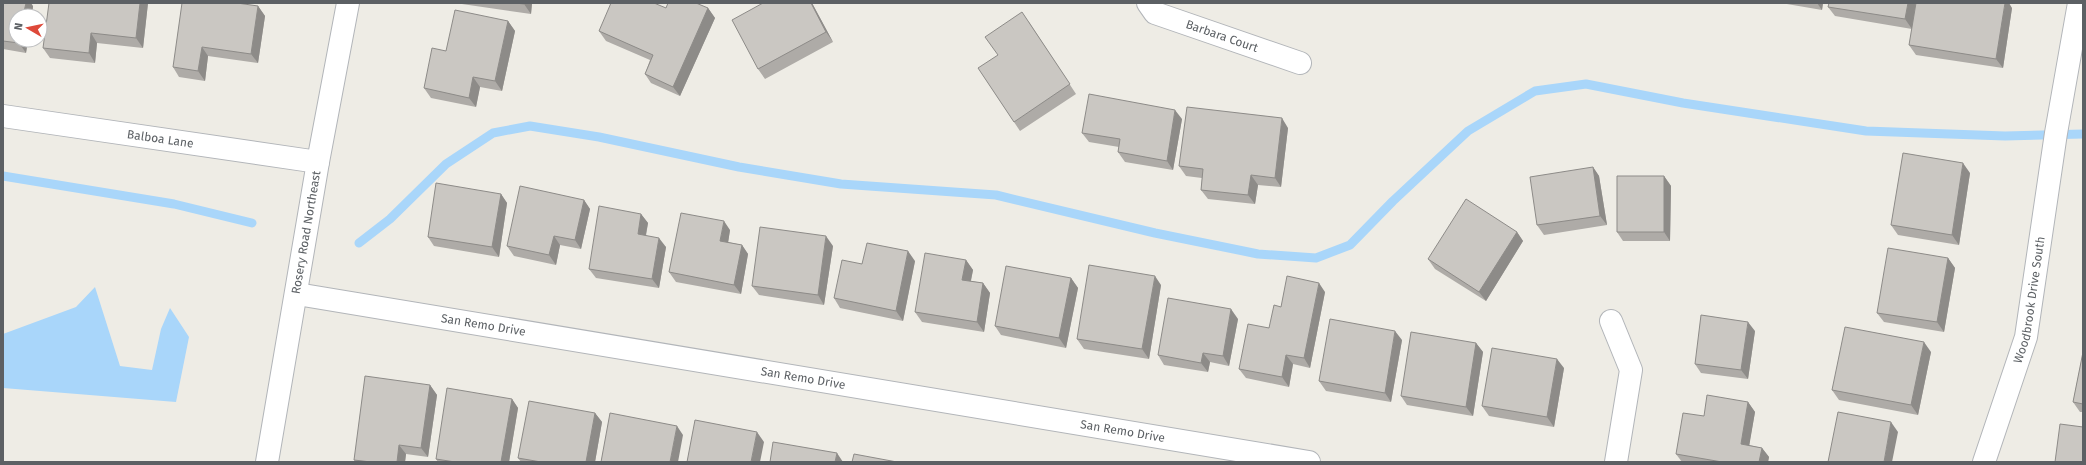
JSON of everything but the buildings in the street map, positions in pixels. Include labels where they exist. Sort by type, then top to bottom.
[{"type":"street","name":"Rosery Road Northeast","points":[[267,462],[297,294],[318,162],[348,3]]},
{"type":"street","name":"Barbara Court","points":[[1148,3],[1155,13],[1300,63]]},
{"type":"street","name":"Woodbrook Drive South","points":[[1984,462],[2026,337],[2056,133],[2079,3]]},
{"type":"street","name":"Balboa Lane","points":[[3,116],[318,162]]},
{"type":"street","name":"San Remo Drive","points":[[297,294],[1309,462]]},
{"type":"street","points":[[1611,321],[1631,370],[1616,462]]},
{"type":"water","points":[[95,287],[120,366],[152,370],[161,329],[170,308],[189,337],[176,402],[3,388],[3,334],[76,307]]},
{"type":"waterway","points":[[359,243],[390,219],[446,164],[493,133],[530,126],[599,137],[739,167],[841,184],[996,195],[1155,233],[1258,254],[1316,258],[1350,245],[1393,201],[1468,131],[1535,91],[1586,84],[1683,103],[1866,131],[2005,136],[2083,134]]},
{"type":"waterway","points":[[3,176],[174,204],[252,223]]}]
